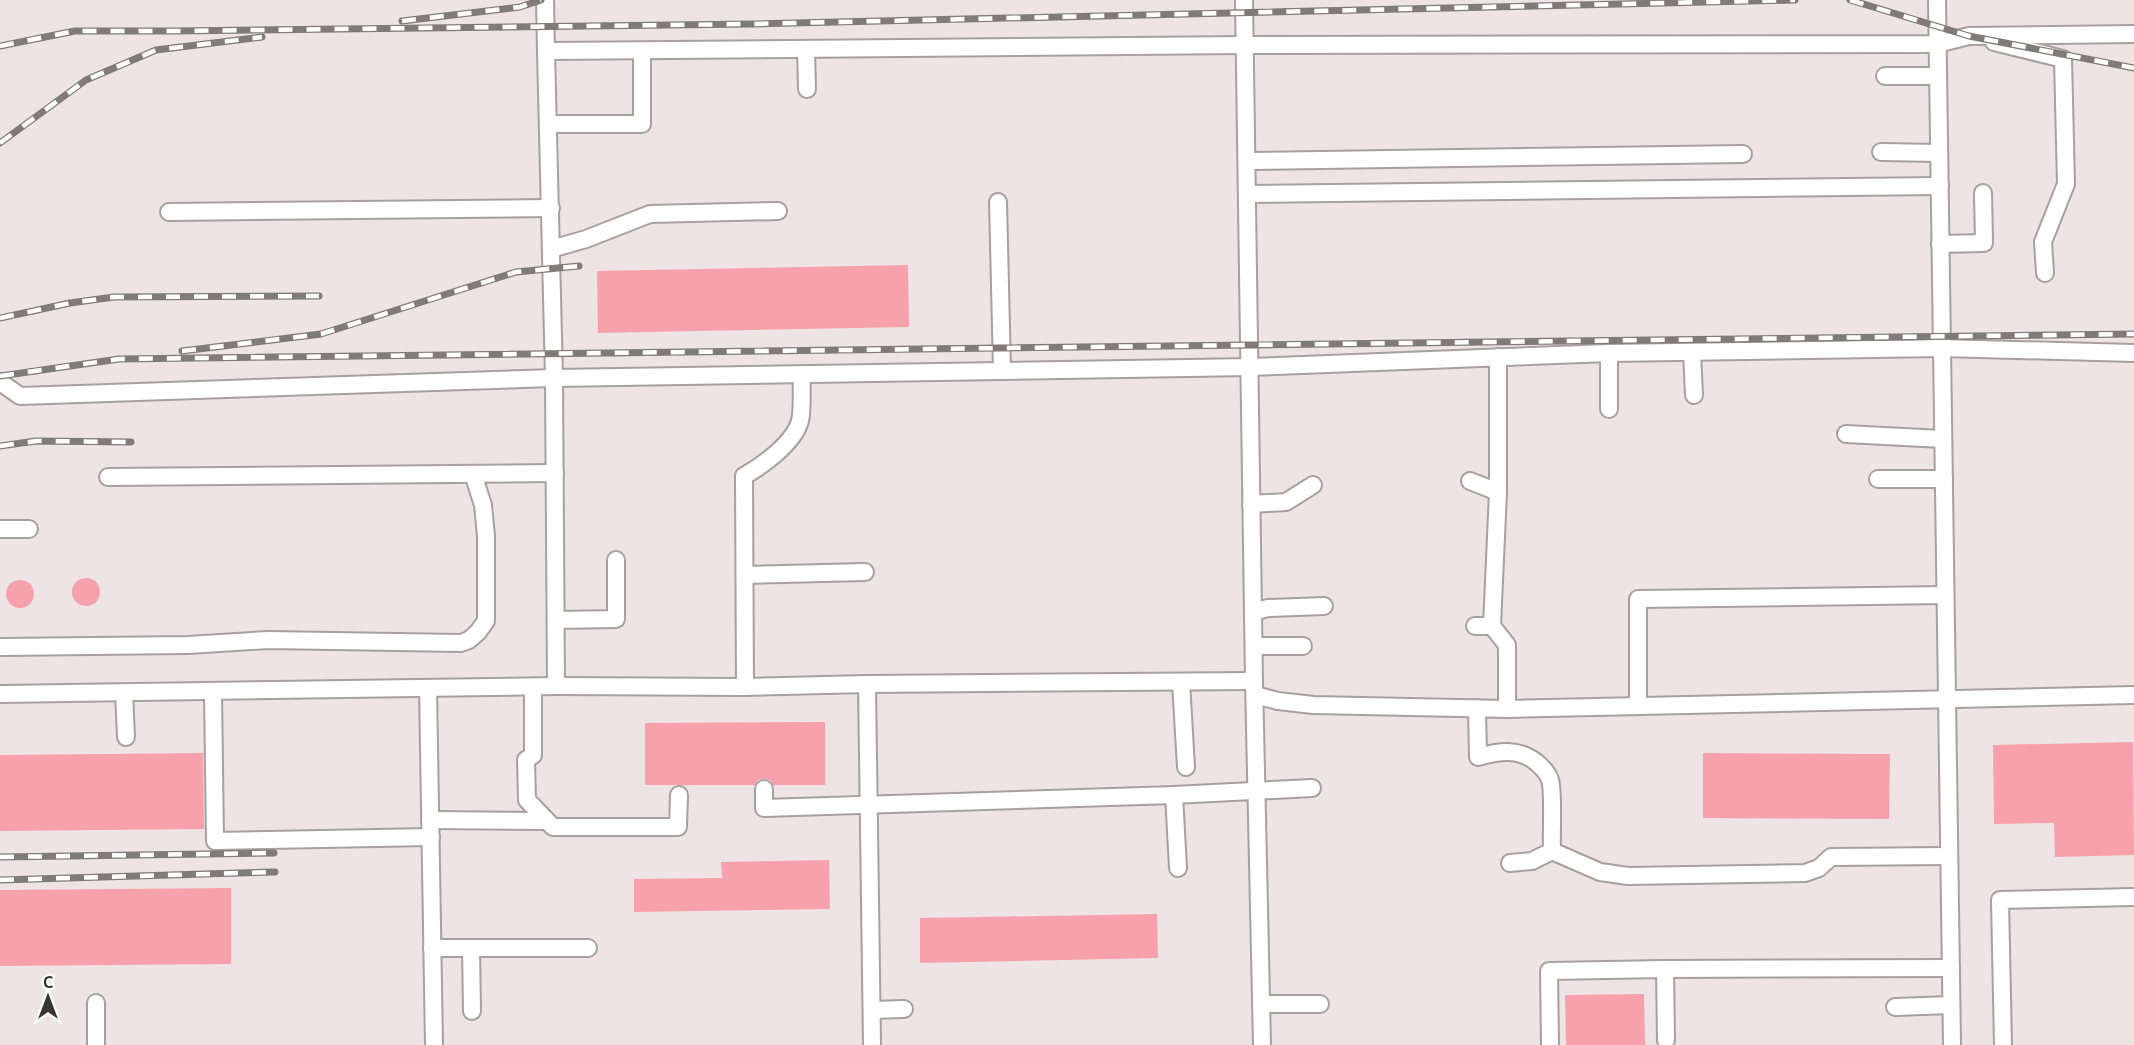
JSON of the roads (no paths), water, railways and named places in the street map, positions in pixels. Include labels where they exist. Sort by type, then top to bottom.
[{"type":"lane","points":[[544,0],[552,249],[556,686]]},
{"type":"lane","points":[[1244,0],[1262,1045]]},
{"type":"lane","points":[[1937,0],[1952,1045]]},
{"type":"lane","points":[[546,51],[1245,45],[1937,44],[1969,36],[2134,34]]},
{"type":"lane","points":[[1969,36],[2063,59],[2066,184],[2043,242],[2045,273]]},
{"type":"lane","points":[[806,50],[807,89]]},
{"type":"lane","points":[[549,124],[642,124],[642,51]]},
{"type":"lane","points":[[1885,76],[1938,76]]},
{"type":"lane","points":[[1881,152],[1939,153]]},
{"type":"lane","points":[[1246,161],[1743,154]]},
{"type":"lane","points":[[1247,194],[1940,186]]},
{"type":"lane","points":[[1940,244],[1984,243],[1983,193]]},
{"type":"lane","points":[[998,202],[1002,370]]},
{"type":"lane","points":[[169,212],[550,208]]},
{"type":"lane","points":[[552,249],[586,239],[650,214],[778,211]]},
{"type":"lane","points":[[0,381],[21,396],[554,378],[1250,367],[1609,353],[1941,348],[2134,353]]},
{"type":"lane","points":[[1692,352],[1694,395]]},
{"type":"lane","points":[[1609,353],[1609,409]]},
{"type":"lane","points":[[1498,357],[1498,492],[1484,626],[1507,645],[1507,709]]},
{"type":"lane","points":[[745,687],[744,476],[779,450],[800,422],[802,375]]},
{"type":"lane","points":[[1846,434],[1942,440]]},
{"type":"lane","points":[[108,477],[555,473]]},
{"type":"lane","points":[[0,647],[188,645],[268,640],[461,643],[469,640],[486,621],[486,536],[483,506],[473,474]]},
{"type":"lane","points":[[1878,479],[1944,479]]},
{"type":"lane","points":[[1470,481],[1498,492]]},
{"type":"lane","points":[[1251,504],[1286,502],[1312,485]]},
{"type":"lane","points":[[0,529],[29,529]]},
{"type":"lane","points":[[556,620],[616,619],[616,560]]},
{"type":"lane","points":[[746,575],[865,572]]},
{"type":"lane","points":[[1638,706],[1638,599],[1945,595]]},
{"type":"lane","points":[[1253,612],[1268,608],[1324,606]]},
{"type":"lane","points":[[1254,646],[1303,646]]},
{"type":"lane","points":[[0,694],[556,686],[745,687],[1181,682],[1255,688],[1278,701],[1313,705],[1507,709],[2134,695]]},
{"type":"lane","points":[[1181,682],[1186,767]]},
{"type":"lane","points":[[867,684],[872,1045]]},
{"type":"lane","points":[[533,687],[533,755],[526,760],[527,800],[554,827],[678,827],[679,795]]},
{"type":"lane","points":[[428,688],[434,1045]]},
{"type":"lane","points":[[213,692],[215,841],[546,821]]},
{"type":"lane","points":[[124,693],[126,737]]},
{"type":"lane","points":[[1477,708],[1478,757],[1493,753],[1526,754],[1544,769],[1551,781],[1551,851]]},
{"type":"lane","points":[[764,789],[764,808],[1174,795],[1312,788]]},
{"type":"lane","points":[[1174,795],[1178,867]]},
{"type":"lane","points":[[1551,851],[1600,872],[1628,876],[1805,873],[1819,867],[1831,857],[1949,856]]},
{"type":"lane","points":[[1510,863],[1532,861],[1551,851]]},
{"type":"lane","points":[[2003,1045],[2000,900],[2134,897]]},
{"type":"lane","points":[[432,948],[588,948]]},
{"type":"lane","points":[[471,948],[472,1011]]},
{"type":"lane","points":[[1551,1045],[1549,971],[1951,968]]},
{"type":"lane","points":[[1665,969],[1666,1040]]},
{"type":"lane","points":[[96,1003],[96,1045]]},
{"type":"lane","points":[[1261,1004],[1320,1004]]},
{"type":"lane","points":[[1895,1007],[1952,1005]]},
{"type":"lane","points":[[872,1010],[904,1009]]},
{"type":"railway","points":[[402,21],[520,7],[541,0]]},
{"type":"railway","points":[[0,46],[75,31],[750,24],[1795,0]]},
{"type":"railway","points":[[1850,0],[1969,36],[2134,68]]},
{"type":"railway","points":[[0,143],[86,80],[156,50],[262,37]]},
{"type":"railway","points":[[182,351],[321,334],[516,272],[579,266]]},
{"type":"railway","points":[[0,318],[70,303],[114,297],[319,296]]},
{"type":"railway","points":[[0,376],[119,359],[2134,334]]},
{"type":"railway","points":[[0,446],[36,441],[131,442]]},
{"type":"railway","points":[[0,857],[274,853]]},
{"type":"railway","points":[[0,880],[275,872]]}]
